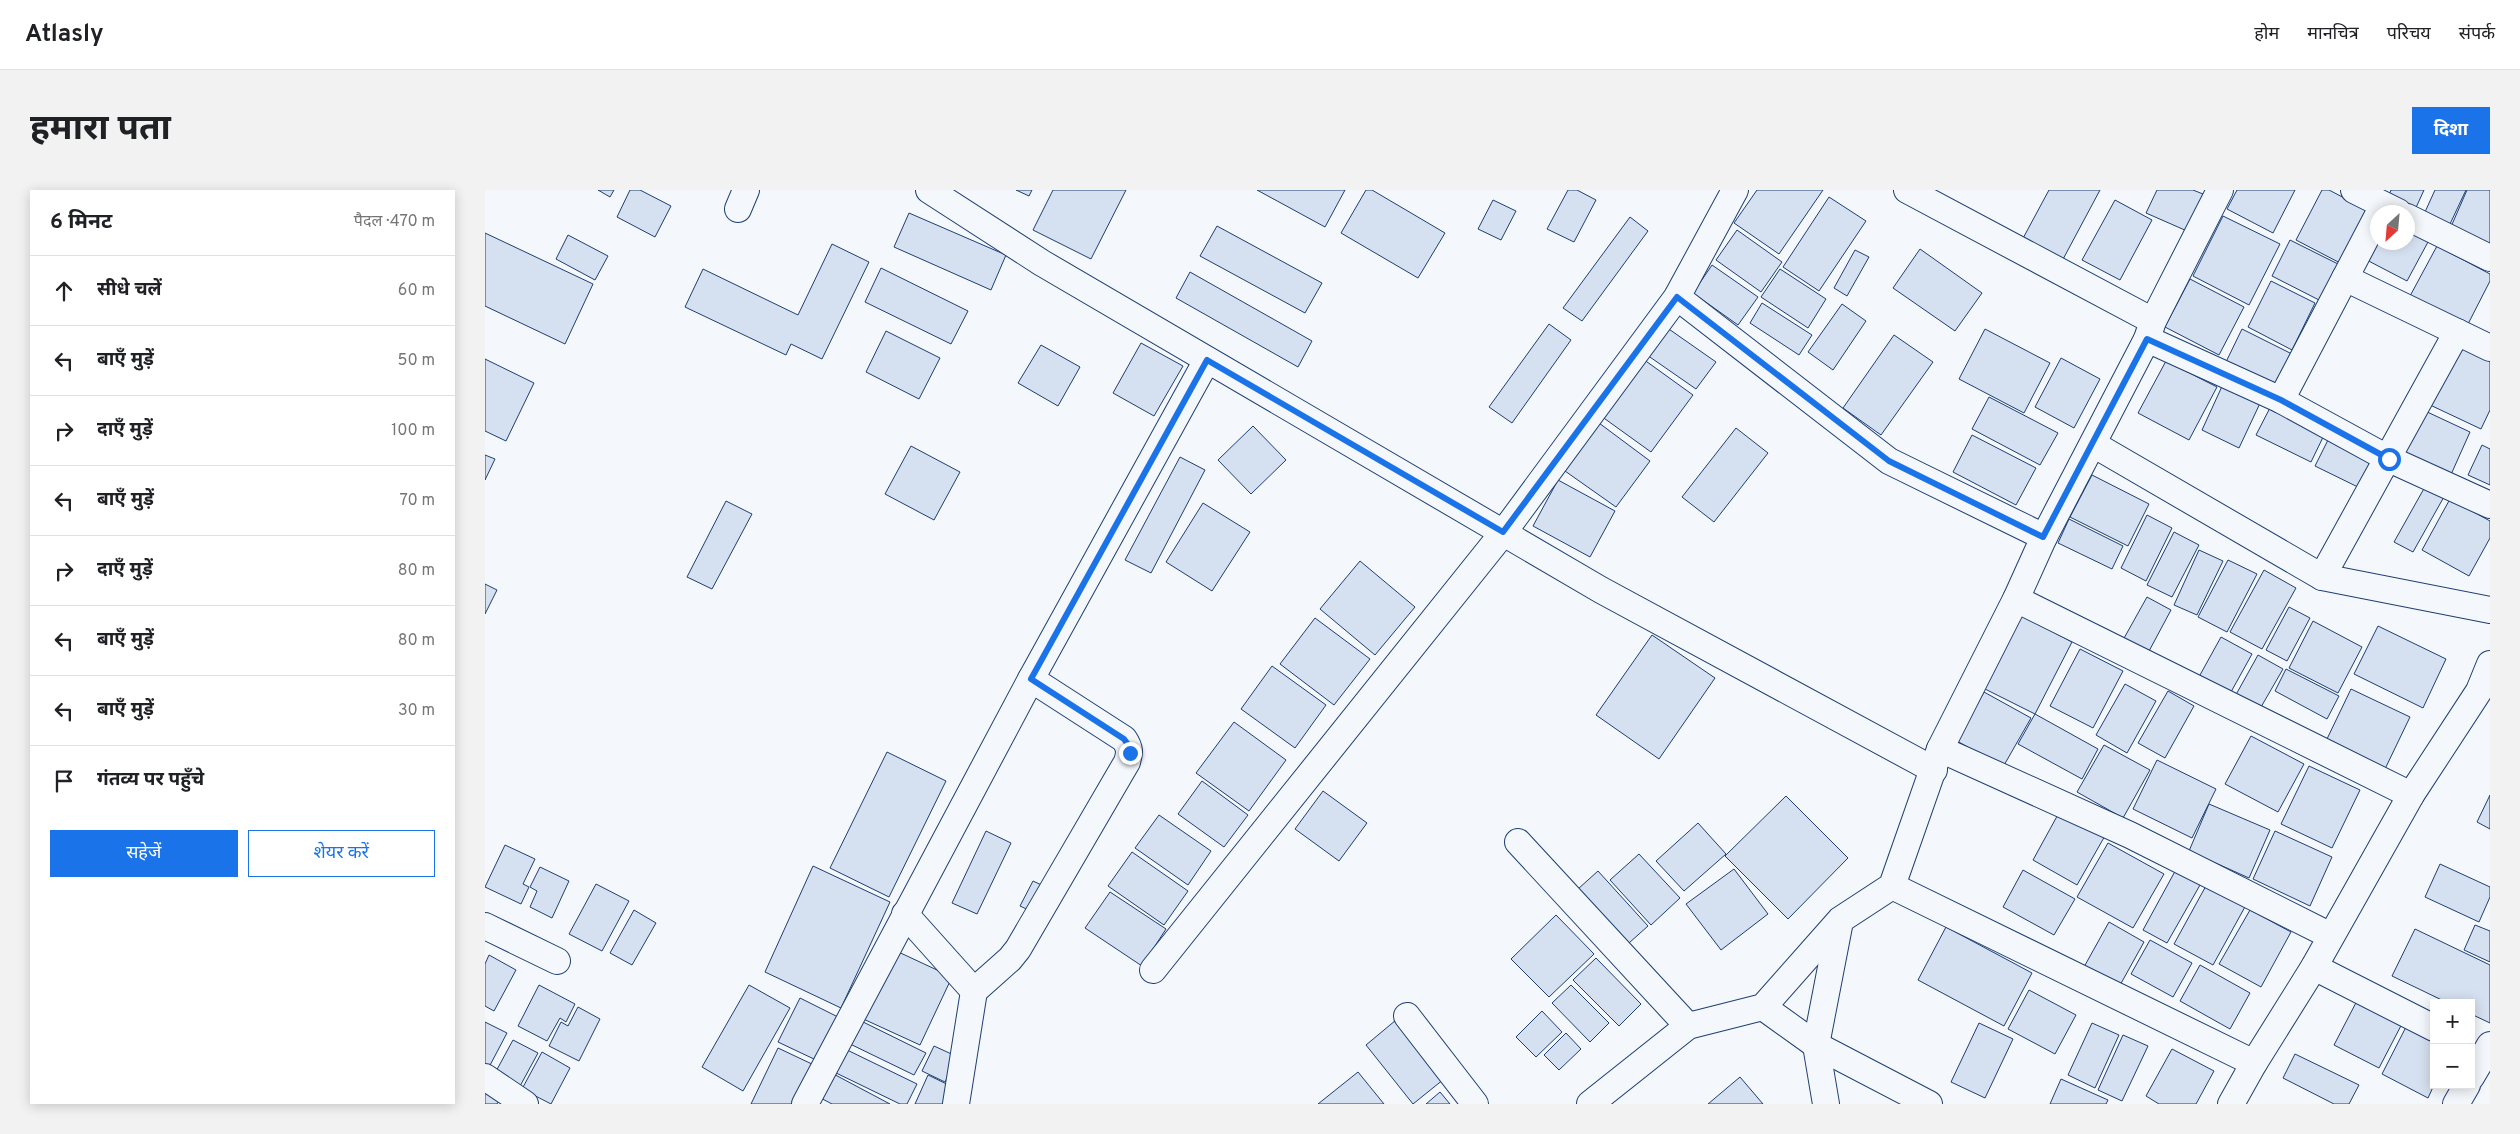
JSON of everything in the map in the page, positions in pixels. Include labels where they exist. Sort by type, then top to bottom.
[{"type":"street","points":[[929,190],[1042,263],[1601,590],[1937,759],[2130,835],[2331,936]]},
{"type":"street","points":[[1153,970],[1503,532],[1677,297],[1735,190]]},
{"type":"street","points":[[1907,190],[2150,330],[2389,459],[2490,505]]},
{"type":"street","points":[[1590,1104],[1688,1026],[1763,1007],[1840,920],[1892,886],[1937,759],[2016,599],[2043,537],[2093,444],[2220,190]]},
{"type":"street","points":[[2354,190],[2375,205]]},
{"type":"street","points":[[2415,221],[2490,258]]},
{"type":"street","points":[[2281,400],[2345,278],[2370,237]]},
{"type":"street","points":[[2345,278],[2490,348]]},
{"type":"street","points":[[1677,297],[1889,461],[2043,537]]},
{"type":"street","points":[[2322,577],[2389,459],[2457,332]]},
{"type":"street","points":[[805,1104],[1031,679],[1207,360]]},
{"type":"street","points":[[2093,444],[2322,577],[2490,610]]},
{"type":"street","points":[[2016,599],[2411,795]]},
{"type":"street","points":[[2231,1104],[2253,1063],[2314,967],[2411,795],[2485,690],[2490,664]]},
{"type":"street","points":[[956,1104],[974,991],[1010,959],[1024,940],[1127,762],[1130,753],[1129,746],[1124,739],[1031,679]]},
{"type":"street","points":[[1517,842],[1688,1026]]},
{"type":"street","points":[[1892,886],[2253,1063]]},
{"type":"street","points":[[905,914],[974,991]]},
{"type":"street","points":[[1826,1104],[1815,1046],[1840,920]]},
{"type":"street","points":[[485,926],[557,961]]},
{"type":"street","points":[[2314,967],[2430,1026]]},
{"type":"street","points":[[1763,1007],[1815,1046],[1929,1104]]},
{"type":"street","points":[[1407,1016],[1475,1104]]},
{"type":"street","points":[[2475,1069],[2484,1050]]},
{"type":"street","points":[[485,1077],[525,1104]]},
{"type":"street","points":[[2457,1104],[2465,1089]]},
{"type":"building","points":[[598,190],[614,190],[610,197]]},
{"type":"building","points":[[630,190],[640,190],[671,206],[655,237],[617,217]]},
{"type":"building","points":[[1016,190],[1032,190],[1029,196]]},
{"type":"building","points":[[1053,190],[1126,190],[1091,259],[1033,230]]},
{"type":"building","points":[[1257,190],[1345,190],[1325,227]]},
{"type":"building","points":[[1366,190],[1372,190],[1445,233],[1418,278],[1341,233]]},
{"type":"building","points":[[1568,190],[1577,190],[1596,200],[1574,242],[1547,229]]},
{"type":"building","points":[[1757,190],[1823,190],[1779,254],[1734,223]]},
{"type":"building","points":[[2049,190],[2100,190],[2061,263],[2021,242]]},
{"type":"building","points":[[2157,190],[2193,190],[2203,194],[2187,231],[2146,213]]},
{"type":"building","points":[[2237,190],[2295,190],[2273,233],[2227,209]]},
{"type":"building","points":[[2322,190],[2329,190],[2370,211],[2344,265],[2296,240]]},
{"type":"building","points":[[2391,190],[2424,190],[2415,210],[2415,205],[2398,205],[2387,200]]},
{"type":"building","points":[[2435,190],[2466,190],[2450,224],[2425,212]]},
{"type":"building","points":[[2467,190],[2490,190],[2490,247],[2450,229]]},
{"type":"building","points":[[1829,197],[1866,221],[1819,291],[1783,267]]},
{"type":"building","points":[[1493,200],[1516,211],[1501,240],[1478,229]]},
{"type":"building","points":[[2115,200],[2152,220],[2120,280],[2082,260]]},
{"type":"building","points":[[909,213],[1006,255],[991,290],[894,247]]},
{"type":"building","points":[[2223,216],[2280,244],[2249,305],[2193,276]]},
{"type":"building","points":[[1630,217],[1648,231],[1582,321],[1563,308]]},
{"type":"building","points":[[1217,226],[1322,283],[1305,313],[1200,256]]},
{"type":"building","points":[[1737,230],[1782,262],[1761,292],[1716,260]]},
{"type":"building","points":[[485,233],[593,284],[565,344],[485,306]]},
{"type":"building","points":[[568,235],[608,256],[595,280],[556,259]]},
{"type":"building","points":[[2415,235],[2428,242],[2407,281],[2361,257],[2370,249],[2415,250]]},
{"type":"building","points":[[2290,240],[2338,264],[2319,300],[2272,276]]},
{"type":"building","points":[[832,244],[869,262],[822,359],[791,344],[786,355],[685,307],[703,269],[798,315]]},
{"type":"building","points":[[2437,246],[2490,274],[2490,281],[2467,326],[2410,296]]},
{"type":"building","points":[[1920,249],[1982,293],[1955,331],[1893,288]]},
{"type":"building","points":[[1855,250],[1869,257],[1847,296],[1834,288]]},
{"type":"building","points":[[1712,265],[1758,297],[1738,325],[1693,293]]},
{"type":"building","points":[[881,268],[968,311],[951,344],[865,302]]},
{"type":"building","points":[[1780,269],[1826,299],[1808,328],[1761,297]]},
{"type":"building","points":[[1190,272],[1312,341],[1298,367],[1176,298]]},
{"type":"building","points":[[2190,279],[2244,307],[2219,355],[2165,327]]},
{"type":"building","points":[[2271,281],[2315,303],[2292,350],[2248,327]]},
{"type":"building","points":[[1762,303],[1812,335],[1799,355],[1750,323]]},
{"type":"building","points":[[1842,304],[1866,321],[1833,370],[1808,352]]},
{"type":"building","points":[[1549,324],[1571,340],[1512,423],[1489,407]]},
{"type":"building","points":[[1666,327],[1716,362],[1696,389],[1647,355]]},
{"type":"building","points":[[1985,329],[2050,363],[2024,413],[1959,379]]},
{"type":"building","points":[[2242,329],[2292,354],[2274,389],[2225,364]]},
{"type":"building","points":[[886,331],[940,358],[919,399],[866,372]]},
{"type":"building","points":[[1894,335],[1933,362],[1881,435],[1843,408]]},
{"type":"building","points":[[1141,343],[1183,366],[1154,416],[1113,393]]},
{"type":"building","points":[[1041,345],[1080,367],[1058,406],[1018,383]]},
{"type":"building","points":[[2456,345],[2490,361],[2490,410],[2481,429],[2428,404]]},
{"type":"building","points":[[2061,358],[2100,379],[2074,428],[2035,407]]},
{"type":"building","points":[[485,359],[534,383],[506,441],[485,431]]},
{"type":"building","points":[[1643,359],[1693,395],[1651,452],[1601,416]]},
{"type":"building","points":[[2166,361],[2217,387],[2189,440],[2138,413]]},
{"type":"building","points":[[2224,382],[2262,399],[2239,448],[2202,430]]},
{"type":"building","points":[[1989,397],[2058,433],[2040,465],[1972,429]]},
{"type":"building","points":[[2273,402],[2327,429],[2311,462],[2256,435]]},
{"type":"building","points":[[2423,410],[2470,432],[2449,479],[2401,457]]},
{"type":"building","points":[[1599,423],[1650,461],[1616,507],[1565,471]]},
{"type":"building","points":[[1253,426],[1286,460],[1251,494],[1218,460]]},
{"type":"building","points":[[1736,428],[1768,453],[1714,522],[1682,497]]},
{"type":"building","points":[[2331,434],[2380,458],[2364,490],[2315,466]]},
{"type":"building","points":[[1972,435],[2036,468],[2016,505],[1953,472]]},
{"type":"building","points":[[2482,445],[2490,449],[2490,485],[2468,475]]},
{"type":"building","points":[[911,446],[960,472],[934,520],[885,494]]},
{"type":"building","points":[[485,455],[495,459],[485,480]]},
{"type":"building","points":[[1180,457],[1205,470],[1151,573],[1125,560]]},
{"type":"building","points":[[2092,475],[2149,504],[2128,546],[2070,517]]},
{"type":"building","points":[[1558,480],[1615,511],[1590,557],[1533,526]]},
{"type":"building","points":[[2426,485],[2445,495],[2413,552],[2394,542]]},
{"type":"building","points":[[2450,499],[2490,521],[2490,538],[2469,576],[2422,550]]},
{"type":"building","points":[[726,501],[752,514],[712,589],[687,577]]},
{"type":"building","points":[[1203,503],[1250,532],[1212,591],[1166,562]]},
{"type":"building","points":[[2147,515],[2172,528],[2146,581],[2121,568]]},
{"type":"building","points":[[2069,519],[2123,546],[2112,569],[2058,543]]},
{"type":"building","points":[[2174,532],[2199,545],[2172,597],[2147,585]]},
{"type":"building","points":[[2199,550],[2223,561],[2197,615],[2174,605]]},
{"type":"building","points":[[2228,560],[2257,574],[2227,632],[2198,617]]},
{"type":"building","points":[[1360,561],[1415,607],[1375,655],[1320,609]]},
{"type":"building","points":[[2264,570],[2296,588],[2262,649],[2230,632]]},
{"type":"building","points":[[485,584],[497,590],[485,614]]},
{"type":"building","points":[[2147,597],[2171,610],[2148,653],[2123,640]]},
{"type":"building","points":[[2289,607],[2310,618],[2287,661],[2266,650]]},
{"type":"building","points":[[2019,614],[2072,642],[2035,714],[1981,687]]},
{"type":"building","points":[[1315,618],[1370,659],[1334,705],[1280,664]]},
{"type":"building","points":[[2313,621],[2362,647],[2338,693],[2289,668]]},
{"type":"building","points":[[2378,626],[2446,659],[2423,708],[2354,674]]},
{"type":"building","points":[[1652,635],[1715,678],[1659,759],[1596,715]]},
{"type":"building","points":[[2221,637],[2252,654],[2226,701],[2195,684]]},
{"type":"building","points":[[2080,649],[2123,671],[2093,728],[2050,706]]},
{"type":"building","points":[[2258,655],[2283,669],[2257,714],[2233,700]]},
{"type":"building","points":[[1272,666],[1326,705],[1295,748],[1241,709]]},
{"type":"building","points":[[2286,669],[2339,696],[2327,719],[2275,691]]},
{"type":"building","points":[[2125,684],[2156,701],[2127,753],[2096,735]]},
{"type":"building","points":[[2351,689],[2410,717],[2385,769],[2326,741]]},
{"type":"building","points":[[2168,691],[2194,706],[2165,758],[2138,743]]},
{"type":"building","points":[[1984,692],[2031,718],[2003,767],[1957,741]]},
{"type":"building","points":[[2035,714],[2098,749],[2082,779],[2018,744]]},
{"type":"building","points":[[1234,722],[1286,760],[1249,811],[1196,773]]},
{"type":"building","points":[[2251,736],[2304,764],[2278,812],[2225,784]]},
{"type":"building","points":[[2104,745],[2150,770],[2123,818],[2077,792]]},
{"type":"building","points":[[887,752],[946,781],[889,897],[830,868]]},
{"type":"building","points":[[2157,760],[2216,789],[2192,838],[2133,809]]},
{"type":"building","points":[[2309,766],[2360,790],[2332,848],[2281,824]]},
{"type":"building","points":[[1202,781],[1248,815],[1224,847],[1178,814]]},
{"type":"building","points":[[1323,791],[1367,823],[1339,861],[1295,829]]},
{"type":"building","points":[[2490,795],[2490,829],[2477,822]]},
{"type":"building","points":[[1786,796],[1848,858],[1788,919],[1725,856]]},
{"type":"building","points":[[2209,804],[2270,830],[2249,878],[2189,851]]},
{"type":"building","points":[[2061,809],[2106,834],[2077,885],[2033,860]]},
{"type":"building","points":[[1159,815],[1211,851],[1188,885],[1135,848]]},
{"type":"building","points":[[1698,823],[1726,854],[1684,891],[1656,861]]},
{"type":"building","points":[[986,831],[1011,843],[977,914],[952,903]]},
{"type":"building","points":[[2275,831],[2332,857],[2310,906],[2253,879]]},
{"type":"building","points":[[2108,843],[2164,874],[2133,928],[2077,897]]},
{"type":"building","points":[[505,845],[535,859],[523,884],[529,887],[521,904],[485,887]]},
{"type":"building","points":[[1132,852],[1188,891],[1164,925],[1108,886]]},
{"type":"building","points":[[1639,854],[1680,898],[1651,925],[1610,880]]},
{"type":"building","points":[[2179,864],[2204,878],[2167,943],[2143,930]]},
{"type":"building","points":[[2440,864],[2490,887],[2490,897],[2479,922],[2425,897]]},
{"type":"building","points":[[813,866],[890,902],[841,1008],[765,972]]},
{"type":"building","points":[[540,867],[569,881],[552,918],[530,907],[537,891],[530,887]]},
{"type":"building","points":[[1734,869],[1768,914],[1721,950],[1686,904]]},
{"type":"building","points":[[2023,870],[2075,899],[2054,935],[2003,907]]},
{"type":"building","points":[[1598,871],[1648,926],[1629,943],[1578,889]]},
{"type":"building","points":[[1033,881],[1050,889],[1037,914],[1020,906]]},
{"type":"building","points":[[596,884],[629,901],[602,951],[569,934]]},
{"type":"building","points":[[2207,884],[2246,905],[2213,965],[2174,944]]},
{"type":"building","points":[[1110,892],[1166,929],[1142,966],[1085,928]]},
{"type":"building","points":[[634,910],[656,923],[632,965],[610,953]]},
{"type":"building","points":[[2250,910],[2291,932],[2261,987],[2219,964]]},
{"type":"building","points":[[1556,915],[1594,954],[1549,997],[1511,959]]},
{"type":"building","points":[[2109,922],[2144,942],[2119,987],[2084,967]]},
{"type":"building","points":[[2475,925],[2490,931],[2490,962],[2464,950]]},
{"type":"building","points":[[1946,927],[2032,973],[2004,1026],[1918,980]]},
{"type":"building","points":[[2415,929],[2490,965],[2490,1023],[2475,1016],[2475,999],[2440,999],[2392,976]]},
{"type":"building","points":[[2150,940],[2192,963],[2173,997],[2131,974]]},
{"type":"building","points":[[892,949],[952,977],[920,1045],[859,1017]]},
{"type":"building","points":[[489,955],[516,970],[494,1011],[485,1006],[485,964]]},
{"type":"building","points":[[1596,958],[1641,1004],[1619,1026],[1573,980]]},
{"type":"building","points":[[2200,965],[2250,993],[2230,1029],[2180,1001]]},
{"type":"building","points":[[539,985],[575,1004],[566,1022],[560,1018],[547,1041],[518,1026]]},
{"type":"building","points":[[749,985],[790,1008],[743,1091],[702,1067]]},
{"type":"building","points":[[1571,985],[1609,1023],[1590,1042],[1552,1003]]},
{"type":"building","points":[[2029,990],[2076,1015],[2055,1054],[2008,1029]]},
{"type":"building","points":[[2360,995],[2405,1018],[2379,1068],[2334,1045]]},
{"type":"building","points":[[800,998],[838,1017],[816,1060],[778,1042]]},
{"type":"building","points":[[578,1007],[600,1019],[579,1061],[549,1046],[561,1022],[568,1026]]},
{"type":"building","points":[[1542,1011],[1562,1032],[1536,1057],[1516,1037]]},
{"type":"building","points":[[857,1019],[926,1053],[914,1075],[846,1042]]},
{"type":"building","points":[[1396,1020],[1444,1079],[1413,1104],[1366,1045]]},
{"type":"building","points":[[485,1022],[507,1033],[488,1069],[485,1067]]},
{"type":"building","points":[[1979,1023],[2013,1039],[1985,1098],[1951,1082]]},
{"type":"building","points":[[2092,1023],[2119,1035],[2095,1088],[2068,1075]]},
{"type":"building","points":[[2406,1027],[2430,1039],[2430,1089],[2432,1089],[2428,1098],[2382,1074]]},
{"type":"building","points":[[1566,1033],[1581,1049],[1559,1070],[1544,1055]]},
{"type":"building","points":[[2123,1035],[2148,1046],[2122,1101],[2098,1090]]},
{"type":"building","points":[[513,1040],[538,1053],[519,1088],[494,1075]]},
{"type":"building","points":[[934,1046],[958,1057],[945,1082],[922,1071]]},
{"type":"building","points":[[841,1047],[917,1084],[907,1104],[900,1104],[830,1070]]},
{"type":"building","points":[[778,1048],[814,1065],[796,1104],[751,1104]]},
{"type":"building","points":[[2172,1049],[2214,1071],[2196,1104],[2159,1104],[2146,1096]]},
{"type":"building","points":[[542,1052],[570,1068],[551,1104],[522,1089]]},
{"type":"building","points":[[2295,1054],[2359,1085],[2349,1104],[2334,1104],[2283,1078]]},
{"type":"building","points":[[826,1070],[890,1104],[832,1104],[813,1094]]},
{"type":"building","points":[[1358,1072],[1384,1104],[1318,1104]]},
{"type":"building","points":[[928,1075],[957,1089],[950,1104],[915,1104]]},
{"type":"building","points":[[1740,1077],[1763,1104],[1708,1104]]},
{"type":"building","points":[[2061,1079],[2108,1100],[2106,1104],[2050,1104]]},
{"type":"building","points":[[485,1086],[502,1096],[497,1104],[485,1104]]},
{"type":"building","points":[[1440,1092],[1450,1104],[1426,1104]]},
{"type":"route","points":[[1130,753],[1129,746],[1124,739],[1031,679],[1207,360],[1503,532],[1677,297],[1889,461],[2043,537],[2147,339],[2281,400],[2389,459]]}]
